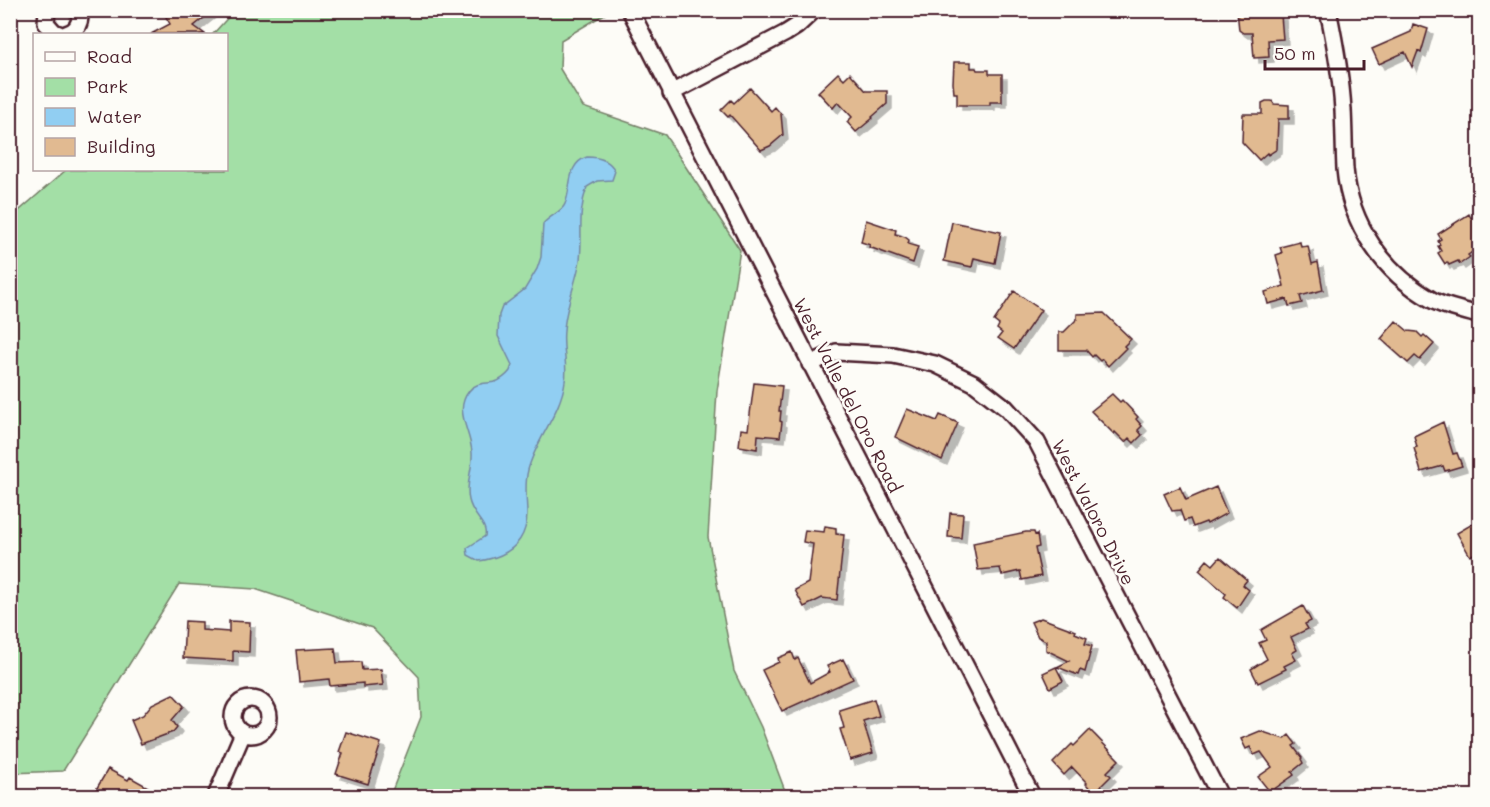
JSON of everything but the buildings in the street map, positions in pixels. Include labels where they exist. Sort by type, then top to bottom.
[{"type":"street","points":[[46,10],[46,23],[56,33]]},
{"type":"street","points":[[68,33],[75,30],[78,25],[79,10]]},
{"type":"street","name":"West Valle del Oro Road","points":[[630,10],[1032,796]]},
{"type":"street","points":[[671,93],[786,33],[814,10]]},
{"type":"street","points":[[1328,10],[1336,49],[1343,109],[1346,171],[1353,207],[1365,237],[1396,276],[1434,301],[1479,316]]},
{"type":"street","name":"West Valoro Drive","points":[[810,364],[836,352],[893,355],[935,364],[974,384],[1006,408],[1037,442],[1220,796]]},
{"type":"street","points":[[216,796],[243,733]]},
{"type":"green space","points":[[400,10],[403,15],[441,10],[610,11],[561,40],[560,69],[583,107],[665,135],[740,250],[717,391],[708,537],[734,671],[761,727],[787,796],[390,796],[421,717],[419,677],[372,628],[255,589],[179,584],[63,771],[11,773],[10,225],[13,216],[65,171],[228,171],[228,33],[214,33],[234,11]]},
{"type":"water","points":[[587,157],[603,160],[615,171],[612,180],[597,181],[587,187],[584,197],[581,215],[580,260],[565,322],[566,375],[563,393],[528,470],[527,515],[523,534],[513,548],[506,553],[479,561],[468,555],[467,548],[485,536],[485,532],[473,511],[468,494],[472,453],[464,421],[464,399],[475,386],[495,382],[510,371],[512,365],[498,336],[499,315],[502,307],[525,289],[537,269],[541,257],[543,224],[563,207],[573,171],[580,160]]}]
